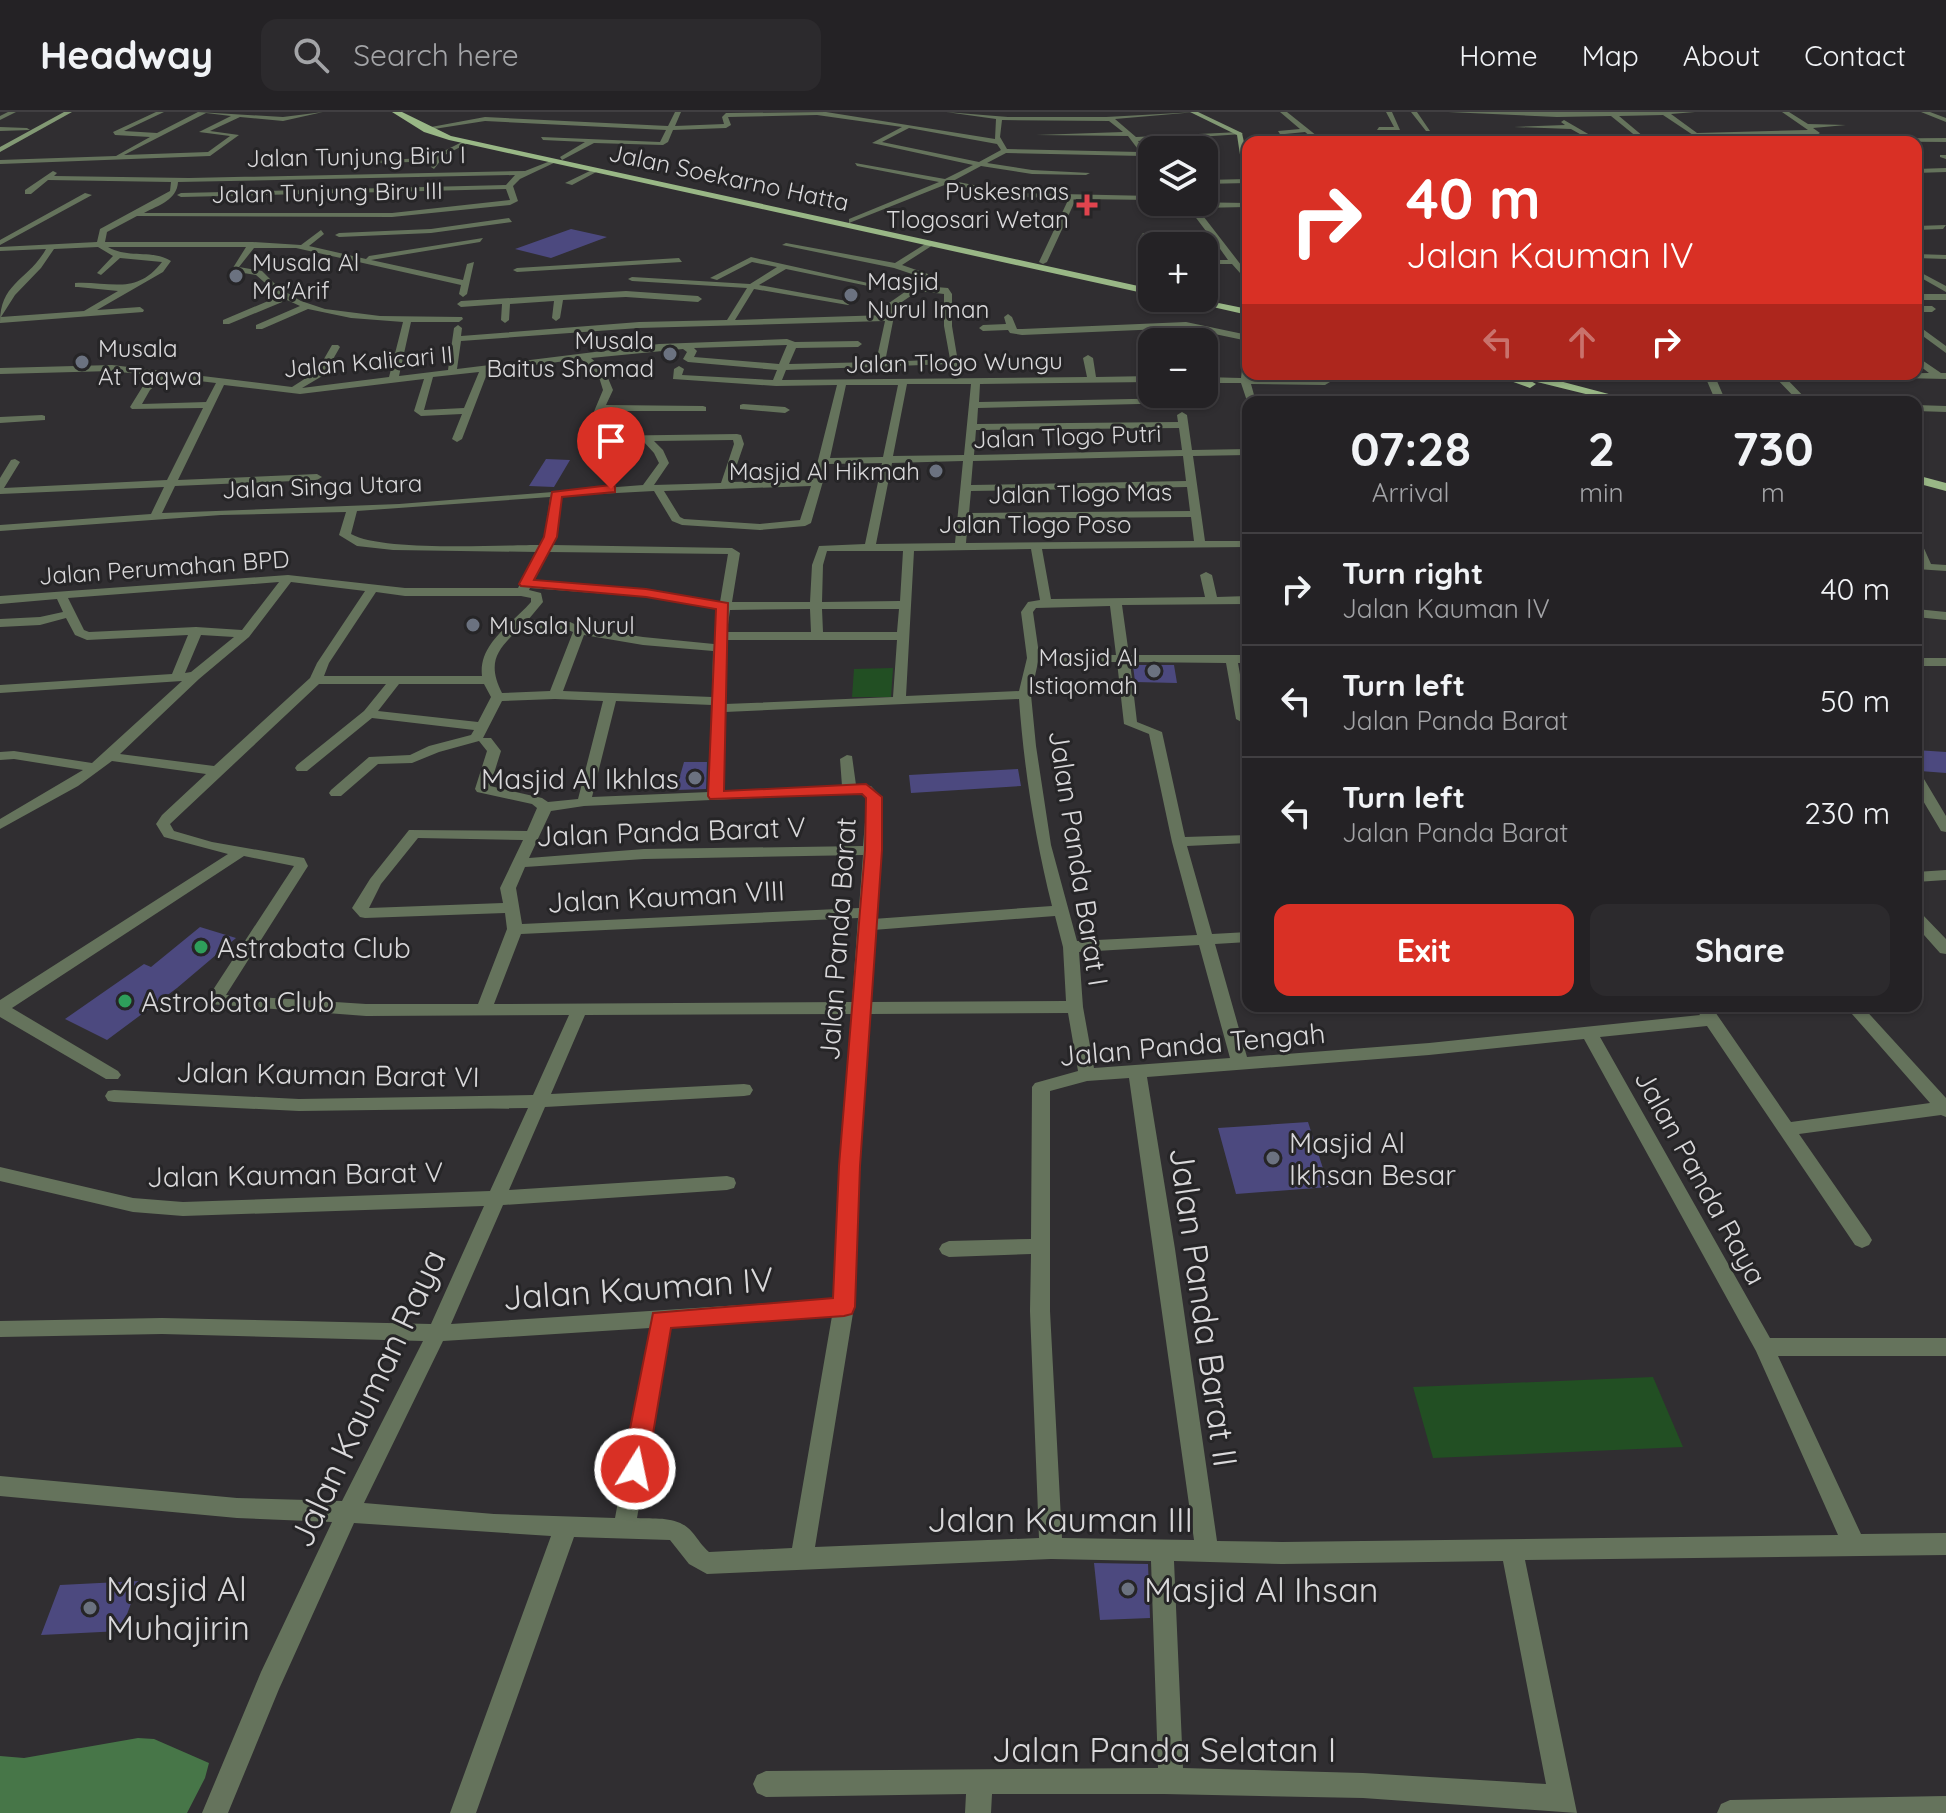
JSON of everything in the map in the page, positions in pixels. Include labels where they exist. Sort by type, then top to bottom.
[{"type":"main road","name":"Jalan Soekarno Hatta","points":[[396,112],[427,130],[466,142],[559,159],[596,170],[933,241],[1138,289]]},
{"type":"main road","points":[[411,112],[434,127],[559,159],[1138,283]]},
{"type":"main road","points":[[1218,301],[1242,307]]},
{"type":"main road","points":[[1218,304],[1242,308]]},
{"type":"main road","points":[[1520,380],[1581,396]]},
{"type":"main road","points":[[1543,380],[1609,396]]},
{"type":"main road","points":[[1922,473],[1946,479]]},
{"type":"main road","points":[[1922,481],[1946,487]]},
{"type":"street","points":[[0,118],[13,112]]},
{"type":"street","points":[[0,148],[60,112]]},
{"type":"street","points":[[0,148],[69,112]]},
{"type":"street","points":[[159,135],[115,133],[161,112]]},
{"type":"street","points":[[114,158],[206,112],[283,119],[320,112]]},
{"type":"street","points":[[265,117],[276,112]]},
{"type":"street","points":[[949,112],[999,119],[1071,120],[1193,112],[1240,134],[1242,139]]},
{"type":"street","points":[[1029,112],[1038,119]]},
{"type":"street","points":[[1063,112],[1071,120]]},
{"type":"street","points":[[1283,112],[1314,136]]},
{"type":"street","points":[[1376,136],[1372,129],[1398,129],[1389,112]]},
{"type":"street","points":[[1414,112],[1428,130]]},
{"type":"street","points":[[1444,112],[1450,116],[1692,112]]},
{"type":"street","points":[[1664,112],[1696,135],[1816,132]]},
{"type":"street","points":[[1785,112],[1823,136]]},
{"type":"street","points":[[1887,112],[1899,112]]},
{"type":"street","points":[[1924,112],[1946,120]]},
{"type":"street","points":[[0,162],[206,155],[236,135],[202,132],[237,114]]},
{"type":"street","points":[[602,117],[858,114],[999,142]]},
{"type":"street","points":[[1510,114],[1523,135]]},
{"type":"street","points":[[1613,114],[1640,136]]},
{"type":"street","points":[[434,127],[485,119],[667,129],[726,126],[725,115]]},
{"type":"street","points":[[1557,115],[1588,136]]},
{"type":"street","points":[[960,121],[973,116]]},
{"type":"street","points":[[543,138],[661,144],[665,142],[667,129],[677,117]]},
{"type":"street","points":[[999,119],[999,142],[1005,151]]},
{"type":"street","points":[[1038,119],[1038,137],[1133,139]]},
{"type":"street","points":[[1109,119],[1138,146]]},
{"type":"street","points":[[1806,126],[1843,125]]},
{"type":"street","points":[[909,126],[874,141],[1032,172],[1086,173]]},
{"type":"street","points":[[934,131],[947,126]]},
{"type":"street","points":[[1517,127],[1572,127]]},
{"type":"street","points":[[0,129],[27,130]]},
{"type":"street","points":[[1854,129],[1864,136]]},
{"type":"street","points":[[1283,136],[1280,132],[1309,130]]},
{"type":"street","points":[[1063,150],[1073,145],[1133,139],[1240,134]]},
{"type":"street","points":[[1922,140],[1946,140]]},
{"type":"street","points":[[116,244],[115,234],[140,215],[181,195],[509,187],[525,173],[593,141]]},
{"type":"street","points":[[418,191],[446,151],[466,142]]},
{"type":"street","points":[[852,221],[943,183],[1005,151],[1138,154]]},
{"type":"street","points":[[28,192],[74,159]]},
{"type":"street","points":[[361,162],[439,159]]},
{"type":"street","points":[[857,164],[1015,195],[1138,198]]},
{"type":"street","points":[[294,177],[300,170]]},
{"type":"street","points":[[569,183],[596,170]]},
{"type":"street","points":[[1922,171],[1946,170]]},
{"type":"street","name":"Jalan Tunjung Biru I","points":[[46,178],[189,180],[525,173]]},
{"type":"street","points":[[100,245],[103,231],[170,196],[174,192],[175,179]]},
{"type":"street","points":[[181,195],[189,180]]},
{"type":"street","points":[[1218,182],[1242,181]]},
{"type":"street","name":"Jalan Tunjung Biru III","points":[[140,215],[392,215],[514,202],[509,187]]},
{"type":"street","points":[[0,246],[88,195]]},
{"type":"street","points":[[1043,262],[1073,197]]},
{"type":"street","points":[[1218,204],[1242,205]]},
{"type":"street","points":[[339,235],[380,235],[509,220]]},
{"type":"street","points":[[1931,221],[1945,228]]},
{"type":"street","points":[[1922,228],[1945,228]]},
{"type":"street","points":[[303,247],[321,232]]},
{"type":"street","points":[[226,244],[233,234]]},
{"type":"street","points":[[365,259],[380,235]]},
{"type":"street","points":[[264,245],[272,237]]},
{"type":"street","points":[[365,259],[480,240]]},
{"type":"street","points":[[896,266],[933,241]]},
{"type":"street","points":[[1218,242],[1242,272]]},
{"type":"street","points":[[0,246],[253,244],[303,247],[465,283]]},
{"type":"street","points":[[253,244],[234,269],[259,273],[266,284],[307,306],[334,313],[459,319]]},
{"type":"street","points":[[86,313],[160,270],[167,261],[118,256],[100,245]]},
{"type":"street","points":[[786,245],[896,266],[925,276],[926,281],[892,305],[880,365]]},
{"type":"street","points":[[51,247],[45,262],[9,292],[3,301],[0,317],[140,310]]},
{"type":"street","points":[[380,263],[473,250]]},
{"type":"street","points":[[729,323],[752,286],[781,267],[813,252]]},
{"type":"street","points":[[101,273],[118,256]]},
{"type":"street","points":[[1922,256],[1946,257]]},
{"type":"street","points":[[517,270],[679,260]]},
{"type":"street","points":[[714,278],[747,260],[873,285]]},
{"type":"street","points":[[1218,262],[1234,262]]},
{"type":"street","points":[[626,296],[637,263]]},
{"type":"street","points":[[452,374],[461,304],[471,264]]},
{"type":"street","points":[[560,277],[563,267]]},
{"type":"street","points":[[632,279],[752,286],[848,302]]},
{"type":"street","points":[[1922,280],[1946,289]]},
{"type":"street","points":[[78,285],[125,289]]},
{"type":"street","points":[[915,288],[945,290],[948,294],[948,326],[960,381]]},
{"type":"street","points":[[461,304],[556,295],[698,299]]},
{"type":"street","points":[[556,295],[556,318]]},
{"type":"street","points":[[226,322],[286,297]]},
{"type":"street","points":[[1922,297],[1946,297]]},
{"type":"street","points":[[505,320],[506,301]]},
{"type":"street","points":[[259,327],[307,306]]},
{"type":"street","points":[[1922,309],[1932,309]]},
{"type":"street","points":[[619,326],[625,314]]},
{"type":"street","points":[[393,381],[408,318]]},
{"type":"street","points":[[457,339],[639,325],[887,318]]},
{"type":"street","points":[[983,328],[1009,322],[1022,332],[1129,322],[1186,325],[1242,337]]},
{"type":"street","points":[[639,325],[643,349]]},
{"type":"street","points":[[1922,332],[1943,348]]},
{"type":"street","name":"Jalan Kalicari II","points":[[0,371],[112,368],[305,390],[683,345],[733,342],[858,344]]},
{"type":"street","points":[[683,345],[692,351],[690,360],[784,366],[955,361]]},
{"type":"street","points":[[776,383],[791,345]]},
{"type":"street","points":[[1922,346],[1943,348]]},
{"type":"street","points":[[288,390],[321,373],[335,347]]},
{"type":"street","points":[[585,358],[602,373],[608,390],[590,433],[594,439],[737,437],[739,444],[725,485]]},
{"type":"street","points":[[1088,358],[1092,380]]},
{"type":"street","points":[[1922,363],[1943,378]]},
{"type":"street","name":"Jalan Tlogo Wungu","points":[[679,369],[676,377],[776,383],[793,387],[1138,379]]},
{"type":"street","points":[[457,439],[484,370]]},
{"type":"street","points":[[163,374],[146,388],[135,407],[209,405]]},
{"type":"street","points":[[429,376],[421,413],[468,411]]},
{"type":"street","points":[[1922,377],[1943,378]]},
{"type":"street","points":[[1218,380],[1325,382]]},
{"type":"street","points":[[1245,380],[1249,396]]},
{"type":"street","points":[[1783,380],[1798,396]]},
{"type":"street","points":[[960,547],[976,381]]},
{"type":"street","points":[[155,516],[221,382]]},
{"type":"street","points":[[870,547],[903,383]]},
{"type":"street","points":[[655,489],[676,519],[682,522],[760,527],[805,523],[824,461],[842,384]]},
{"type":"street","points":[[974,405],[1138,399]]},
{"type":"street","points":[[743,407],[786,411]]},
{"type":"street","points":[[601,408],[703,409]]},
{"type":"street","points":[[1181,408],[1200,544]]},
{"type":"street","points":[[1922,408],[1946,409]]},
{"type":"street","points":[[0,420],[42,418]]},
{"type":"street","points":[[731,436],[738,425]]},
{"type":"street","points":[[971,427],[1183,425]]},
{"type":"street","points":[[644,437],[659,452],[664,463],[655,489]]},
{"type":"street","name":"Jalan Tlogo Putri","points":[[824,461],[1242,452]]},
{"type":"street","points":[[0,488],[15,462]]},
{"type":"street","points":[[0,488],[317,477]]},
{"type":"street","points":[[965,488],[1191,484]]},
{"type":"street","points":[[655,489],[725,485],[815,489]]},
{"type":"street","points":[[655,489],[815,489]]},
{"type":"street","name":"Jalan Singa Utara","points":[[0,528],[155,516],[399,507],[655,489]]},
{"type":"street","points":[[497,697],[486,680],[487,657],[537,602],[535,594],[527,587],[551,537],[556,494]]},
{"type":"street","points":[[352,511],[345,535],[361,544],[729,550],[734,553],[723,606],[720,642],[716,796]]},
{"type":"street","name":"Jalan Tlogo Mas","points":[[965,516],[1196,514]]},
{"type":"street","name":"Jalan Tlogo Poso","points":[[818,605],[818,568],[823,548],[1242,544]]},
{"type":"street","points":[[899,701],[909,547]]},
{"type":"street","name":"Jalan Panda Barat I","points":[[1036,547],[1039,604],[1027,612],[1033,658],[1025,695],[1029,746],[1044,845],[1071,947],[1075,1007],[1087,1075]]},
{"type":"street","points":[[1922,566],[1946,568]]},
{"type":"street","points":[[1206,575],[1212,601]]},
{"type":"street","points":[[0,825],[109,757],[194,676],[245,634],[288,578]]},
{"type":"street","name":"Jalan Perumahan BPD","points":[[0,600],[288,578],[405,592],[550,585],[646,593],[723,606],[906,605]]},
{"type":"street","points":[[373,588],[323,663],[316,680],[163,824],[175,838],[299,861],[301,866],[215,1000],[366,1010],[1075,1007]]},
{"type":"street","points":[[61,596],[79,632],[87,636],[196,631],[245,634]]},
{"type":"street","points":[[1039,604],[1242,600]]},
{"type":"street","points":[[1116,602],[1131,724],[1155,732],[1179,842],[1240,1064]]},
{"type":"street","points":[[817,635],[818,605]]},
{"type":"street","points":[[0,623],[40,621],[68,614]]},
{"type":"street","points":[[1922,614],[1946,616]]},
{"type":"street","points":[[520,623],[570,626],[580,631],[643,641],[720,642],[817,635],[902,636]]},
{"type":"street","points":[[177,678],[196,631]]},
{"type":"street","points":[[555,695],[580,631]]},
{"type":"street","points":[[1033,658],[1242,659]]},
{"type":"street","points":[[1231,658],[1242,714]]},
{"type":"street","points":[[1922,662],[1946,662]]},
{"type":"street","points":[[0,689],[194,676]]},
{"type":"street","points":[[316,680],[486,680]]},
{"type":"street","points":[[302,768],[369,714],[395,681]]},
{"type":"street","points":[[497,697],[555,695],[718,704],[1025,695]]},
{"type":"street","points":[[484,1010],[515,929],[508,888],[545,807],[535,801],[482,789],[494,751],[485,734],[497,697]]},
{"type":"street","points":[[584,802],[610,699]]},
{"type":"street","points":[[369,714],[485,734]]},
{"type":"street","points":[[336,793],[374,760],[412,759],[485,734]]},
{"type":"street","points":[[0,756],[14,755],[93,767]]},
{"type":"street","points":[[109,757],[217,771]]},
{"type":"street","points":[[847,759],[849,790]]},
{"type":"street","points":[[1922,787],[1946,828]]},
{"type":"street","name":"Jalan Panda Barat","points":[[545,807],[584,802],[866,789],[874,797],[844,1307],[802,1559]]},
{"type":"street","points":[[511,908],[362,911],[360,905],[413,834],[421,831],[530,836]]},
{"type":"street","points":[[1179,842],[1242,839]]},
{"type":"street","name":"Jalan Panda Barat V","points":[[518,863],[644,854],[873,850]]},
{"type":"street","points":[[112,1075],[0,1008],[241,852]]},
{"type":"street","points":[[1922,877],[1946,875]]},
{"type":"street","name":"Jalan Kauman VIII","points":[[515,929],[1062,910]]},
{"type":"street","points":[[1922,923],[1946,949]]},
{"type":"street","points":[[1071,947],[1242,938]]},
{"type":"street","name":"Jalan Kauman Raya","points":[[215,1813],[270,1681],[348,1512],[437,1333],[579,1011]]},
{"type":"street","points":[[1858,1012],[1945,1109]]},
{"type":"street","points":[[1705,1013],[1862,1240]]},
{"type":"street","name":"Jalan Panda Tengah","points":[[1041,1246],[1040,1089],[1046,1084],[1087,1075],[1590,1034],[1705,1013]]},
{"type":"street","name":"Jalan Panda Raya","points":[[1590,1034],[1764,1347],[1853,1543]]},
{"type":"street","name":"Jalan Panda Barat II","points":[[1137,1071],[1207,1552]]},
{"type":"street","name":"Jalan Kauman Barat VI","points":[[114,1096],[299,1105],[540,1101],[744,1090]]},
{"type":"street","points":[[1785,1129],[1945,1109]]},
{"type":"street","name":"Jalan Kauman Barat V","points":[[0,1174],[157,1208],[498,1198],[727,1183]]},
{"type":"street","points":[[949,1249],[1041,1246],[1040,1311],[1051,1548]]},
{"type":"street","name":"Jalan Kauman IV","points":[[0,1329],[162,1326],[437,1333],[844,1307]]},
{"type":"street","points":[[624,1529],[661,1320]]},
{"type":"street","points":[[1764,1347],[1946,1347]]},
{"type":"street","name":"Jalan Kauman III","points":[[0,1486],[237,1508],[676,1531],[698,1560],[707,1563],[1051,1548],[1207,1552],[1946,1544]]},
{"type":"street","points":[[463,1813],[566,1527]]},
{"type":"street","points":[[1512,1550],[1562,1806]]},
{"type":"street","points":[[1162,1551],[1171,1780]]},
{"type":"street","name":"Jalan Panda Selatan I","points":[[766,1784],[1171,1780],[1441,1787],[1562,1806]]},
{"type":"street","points":[[978,1813],[980,1782]]},
{"type":"street","points":[[1730,1813],[1946,1809]]},
{"type":"green space","points":[[893,668],[891,697],[852,697],[854,669]]},
{"type":"green space","points":[[1653,1377],[1683,1447],[1433,1458],[1413,1387]]},
{"type":"green space","points":[[138,1738],[154,1739],[209,1763],[187,1813],[0,1813],[0,1756],[24,1758]]},
{"type":"building","points":[[571,229],[607,237],[551,258],[515,249]]},
{"type":"building","points":[[546,459],[570,460],[554,487],[529,486]]},
{"type":"building","name":"Masjid Al Istiqomah","points":[[1133,665],[1174,665],[1177,683],[1135,682]]},
{"type":"building","points":[[1922,750],[1946,752],[1946,773],[1922,771]]},
{"type":"building","name":"Masjid Al Ikhlas","points":[[684,762],[707,762],[706,789],[676,790]]},
{"type":"building","points":[[1018,769],[1021,786],[911,793],[909,775]]},
{"type":"building","name":"Astrobata Club","points":[[200,927],[236,938],[177,988],[107,1040],[65,1019],[144,964],[151,967]]},
{"type":"building","name":"Masjid Al Ikhsan Besar","points":[[1308,1122],[1329,1187],[1236,1194],[1218,1128]]},
{"type":"building","name":"Masjid Al Ihsan","points":[[1094,1563],[1148,1564],[1150,1618],[1100,1620]]},
{"type":"building","name":"Masjid Al Muhajirin","points":[[139,1581],[121,1631],[41,1635],[60,1585]]},
{"type":"place","name":"Puskesmas Tlogosari Wetan","points":[[1087,205]]},
{"type":"place","name":"Musala Al Ma'Arif","points":[[236,276]]},
{"type":"place","name":"Masjid Nurul Iman","points":[[851,295]]},
{"type":"place","name":"Musala Baitus Shomad","points":[[670,354]]},
{"type":"place","name":"Musala At Taqwa","points":[[82,362]]},
{"type":"place","name":"Masjid Al Hikmah","points":[[936,471]]},
{"type":"place","name":"Musala Nurul","points":[[473,625]]},
{"type":"place","name":"Masjid Al Istiqomah","points":[[1154,671]]},
{"type":"place","name":"Masjid Al Ikhlas","points":[[695,778]]},
{"type":"place","name":"Astrabata Club","points":[[201,947]]},
{"type":"place","name":"Astrobata Club","points":[[125,1001]]},
{"type":"place","name":"Masjid Al Ikhsan Besar","points":[[1273,1158]]},
{"type":"place","name":"Masjid Al Ihsan","points":[[1128,1589]]},
{"type":"place","name":"Masjid Al Muhajirin","points":[[90,1608]]},
{"type":"route","points":[[611,489],[556,494],[551,537],[526,584],[646,593],[723,606],[716,796],[866,789],[872,791],[874,797],[873,850],[849,1166],[844,1307],[661,1320],[635,1469]]}]
